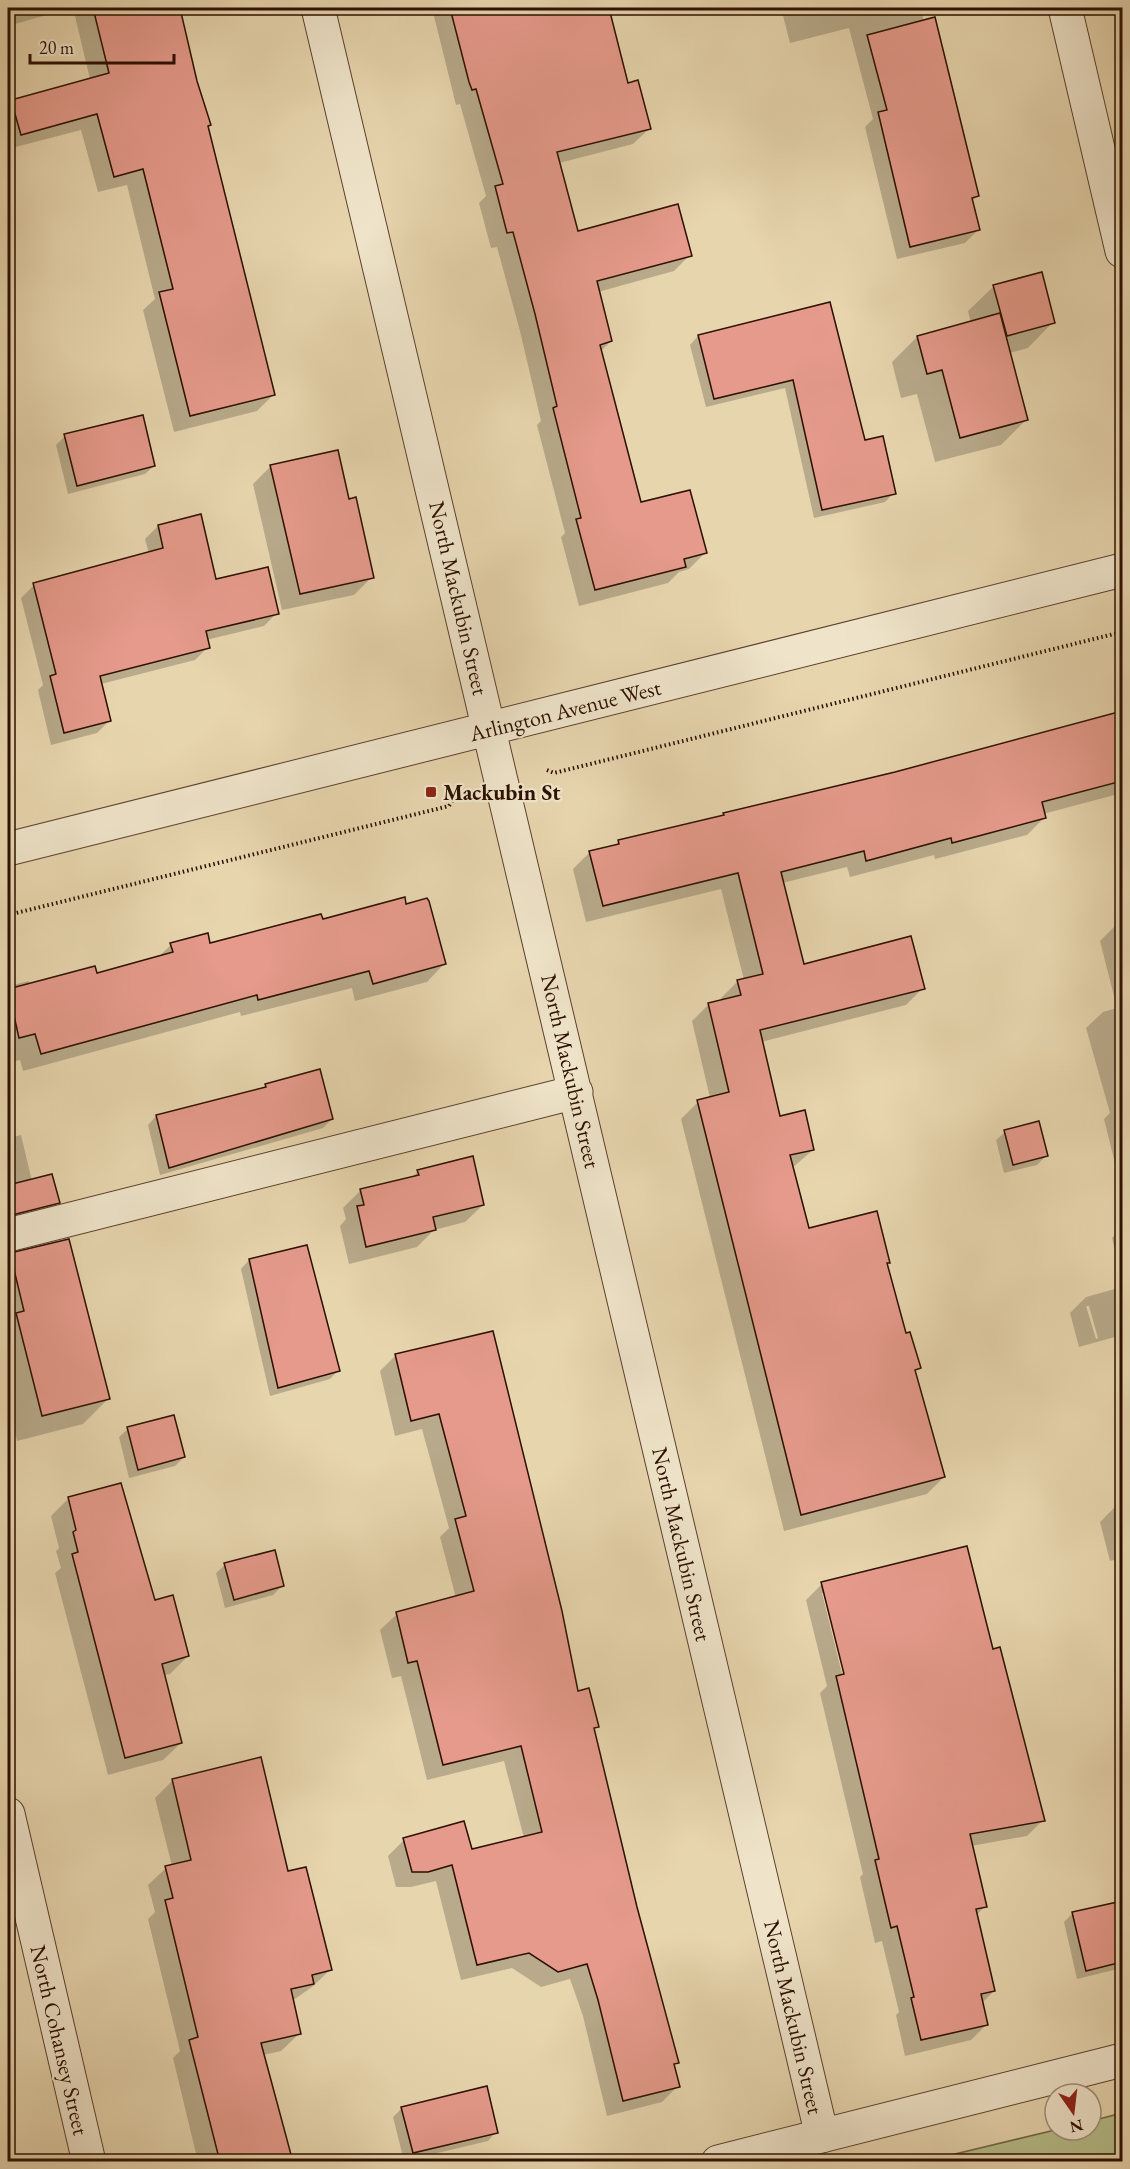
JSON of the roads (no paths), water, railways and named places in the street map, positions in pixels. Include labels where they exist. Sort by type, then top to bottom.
[{"type":"street","name":"North Mackubin Street","points":[[318,8],[822,2136]]},
{"type":"street","points":[[1065,8],[1122,251]]},
{"type":"street","name":"Arlington Avenue West","points":[[8,849],[1122,570]]},
{"type":"street","points":[[8,1235],[576,1092]]},
{"type":"street","name":"North Cohansey Street","points":[[8,1814],[89,2162]]},
{"type":"street","points":[[718,2162],[1122,2060]]},
{"type":"place","name":"Mackubin St","points":[[431,792]]}]
